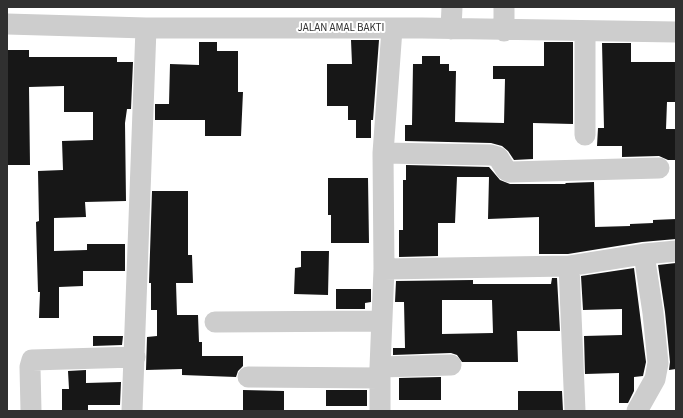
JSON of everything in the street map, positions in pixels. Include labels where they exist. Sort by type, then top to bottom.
[{"type":"street","points":[[451,29],[452,7]]},
{"type":"street","points":[[504,7],[504,31]]},
{"type":"street","name":"JALAN AMAL BAKTI","points":[[7,24],[146,28],[451,29],[504,31],[676,32]]},
{"type":"street","points":[[132,411],[146,28]]},
{"type":"street","points":[[380,411],[384,269],[384,153],[392,29]]},
{"type":"street","points":[[585,31],[585,135]]},
{"type":"street","points":[[384,153],[491,155],[498,158],[506,170],[510,172],[659,168]]},
{"type":"street","points":[[384,269],[569,266],[644,254],[676,251]]},
{"type":"street","points":[[637,411],[655,379],[658,363],[653,313],[644,254]]},
{"type":"street","points":[[569,266],[575,411]]},
{"type":"street","points":[[215,322],[382,321]]},
{"type":"street","points":[[31,411],[30,367],[35,359],[134,357]]},
{"type":"street","points":[[248,377],[380,373],[451,366]]},
{"type":"building","points":[[351,40],[379,40],[373,120],[371,120],[371,138],[356,138],[356,120],[348,120],[348,106],[327,106],[327,64],[352,64]]},
{"type":"building","points":[[199,42],[217,42],[217,51],[238,51],[238,92],[243,92],[241,136],[205,136],[205,120],[155,120],[155,104],[169,104],[170,64],[199,65]]},
{"type":"building","points":[[544,42],[573,42],[573,124],[533,123],[533,159],[514,160],[508,151],[502,146],[491,143],[405,141],[405,125],[412,125],[413,64],[422,64],[422,56],[440,56],[440,64],[449,64],[449,71],[456,71],[455,122],[504,123],[505,79],[493,79],[493,66],[544,66]]},
{"type":"building","points":[[602,43],[631,43],[631,62],[676,62],[676,102],[667,102],[666,129],[675,129],[675,160],[668,160],[659,156],[622,157],[622,146],[597,146],[598,128],[604,128]]},
{"type":"building","points":[[7,50],[29,50],[29,57],[117,57],[117,62],[133,62],[131,109],[127,109],[125,123],[126,201],[85,202],[86,217],[54,218],[54,251],[87,250],[87,244],[125,244],[125,271],[83,271],[83,286],[59,287],[59,318],[39,318],[40,292],[38,292],[36,222],[39,221],[38,171],[63,170],[62,141],[93,140],[93,112],[64,112],[64,86],[29,87],[30,165],[7,165]]},
{"type":"building","points":[[406,165],[489,167],[500,180],[510,184],[565,184],[594,182],[595,227],[630,226],[630,224],[653,223],[653,220],[676,219],[676,239],[642,242],[568,254],[539,254],[539,217],[488,219],[489,177],[457,177],[455,223],[438,223],[438,256],[399,257],[399,230],[403,230],[403,180],[406,180]]},
{"type":"building","points":[[328,178],[368,178],[369,243],[331,243],[331,215],[328,215]]},
{"type":"building","points":[[152,191],[188,191],[188,255],[192,255],[193,283],[176,283],[177,315],[198,315],[199,342],[202,342],[202,356],[243,356],[243,366],[238,371],[236,377],[182,375],[182,369],[146,370],[147,337],[157,336],[157,310],[151,310],[151,283],[149,283]]},
{"type":"building","points":[[301,251],[329,251],[328,295],[294,294],[295,268],[301,267]]},
{"type":"building","points":[[676,263],[676,369],[669,370],[670,362],[665,312],[658,265]]},
{"type":"building","points":[[634,268],[646,362],[643,376],[634,377],[634,391],[628,403],[619,403],[619,373],[585,374],[584,336],[622,335],[622,309],[583,310],[581,276]]},
{"type":"building","points":[[552,278],[557,278],[560,331],[517,331],[518,362],[462,362],[457,355],[451,353],[393,355],[393,348],[405,348],[404,302],[395,302],[396,281],[473,280],[473,284],[551,284]],"holes":[[[442,300],[492,300],[493,333],[442,334]]]},
{"type":"building","points":[[336,289],[371,289],[371,302],[365,303],[365,309],[336,309]]},
{"type":"building","points":[[93,336],[123,336],[122,345],[93,346]]},
{"type":"building","points":[[86,370],[86,383],[121,382],[120,405],[88,405],[88,411],[62,411],[62,389],[69,389],[68,371]]},
{"type":"building","points":[[441,377],[441,400],[399,400],[399,378]]},
{"type":"building","points":[[243,390],[284,391],[284,411],[243,411]]},
{"type":"building","points":[[326,390],[367,390],[367,406],[326,406]]},
{"type":"building","points":[[518,391],[562,391],[563,411],[518,411]]}]
